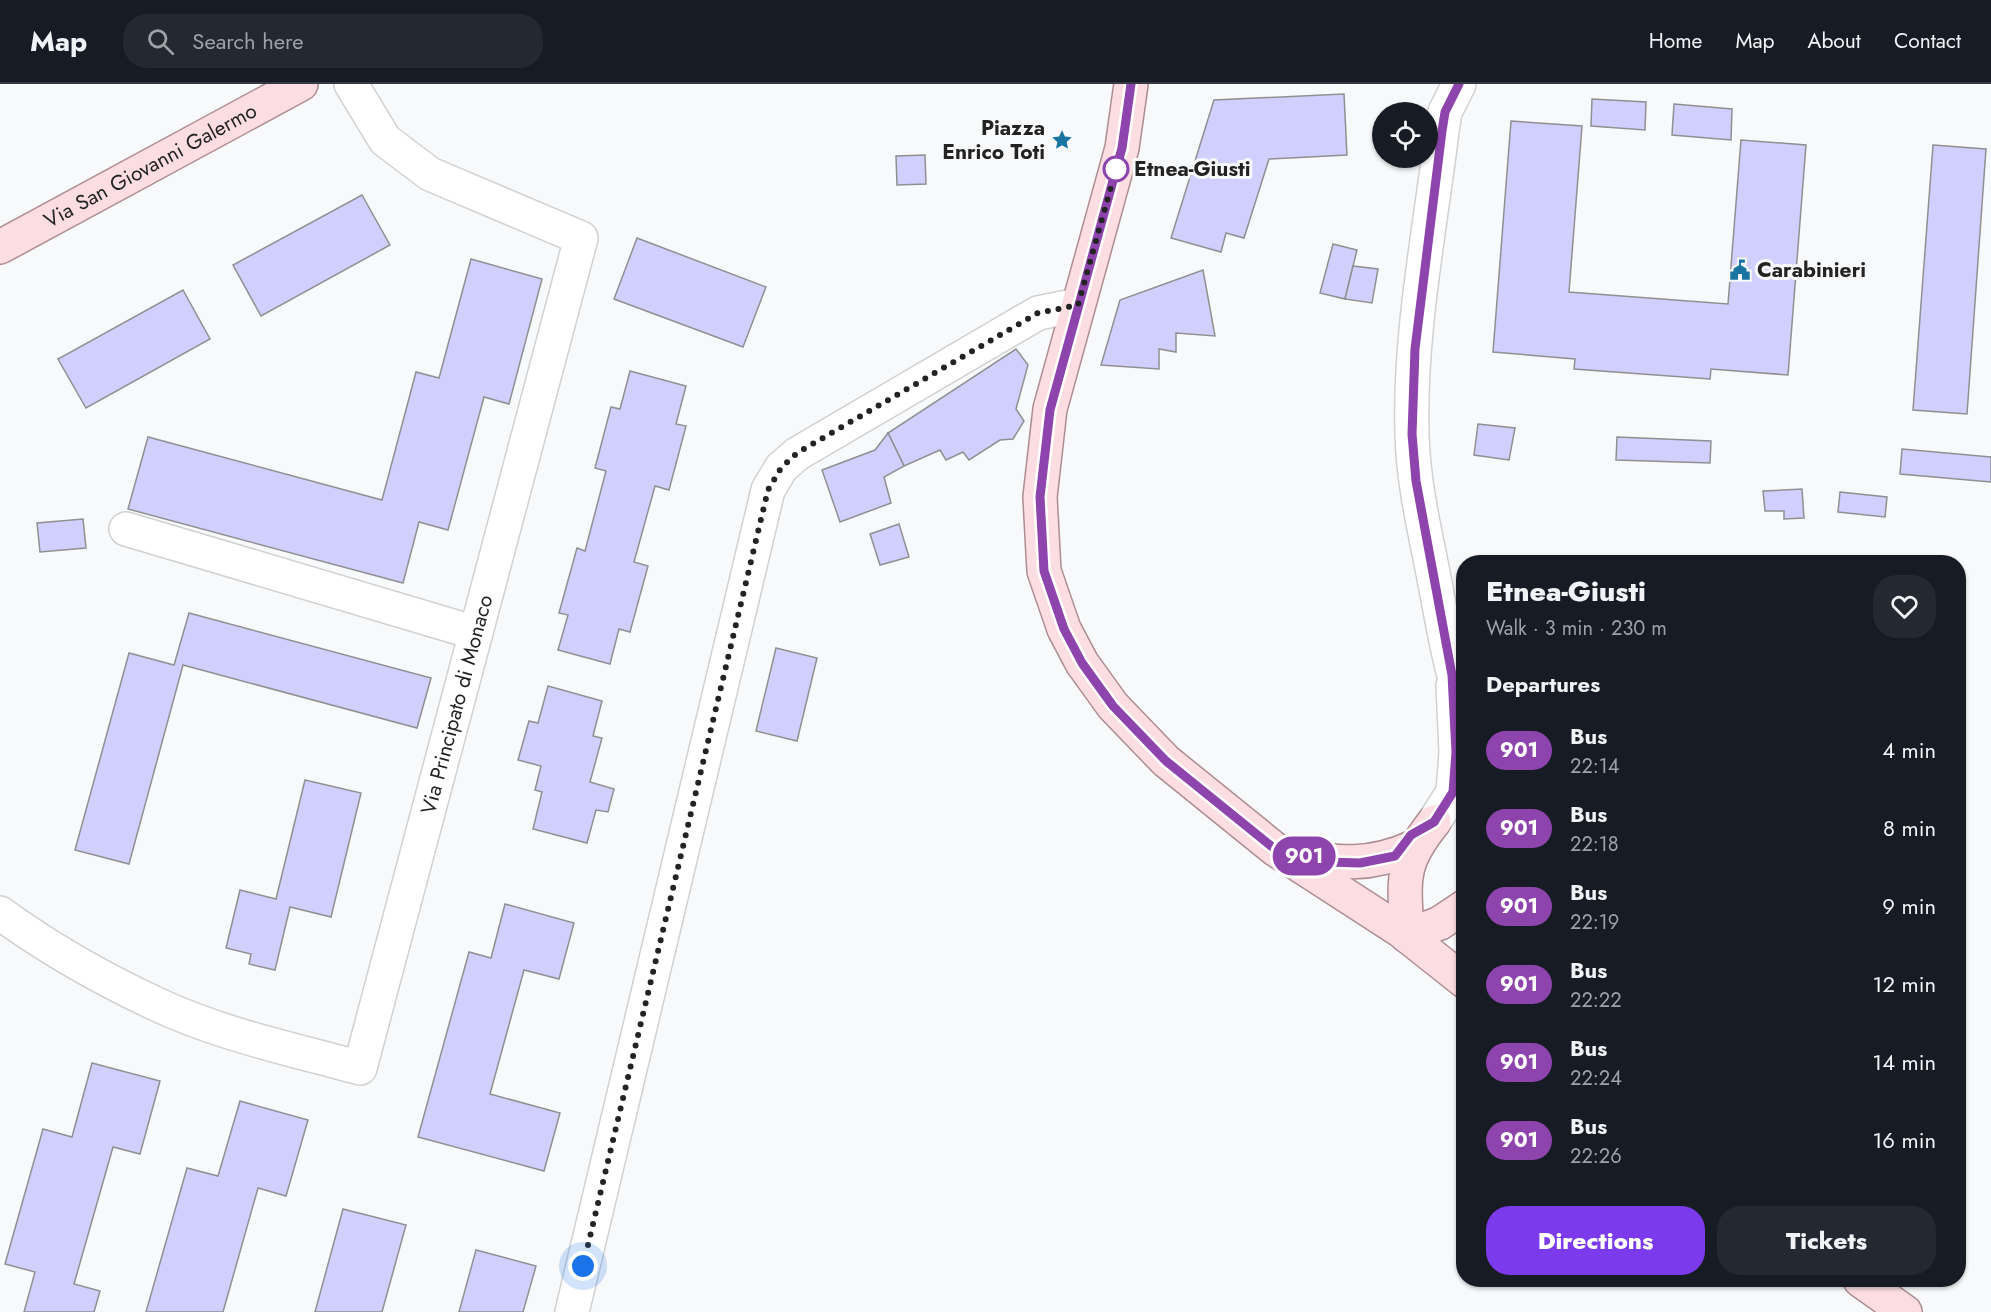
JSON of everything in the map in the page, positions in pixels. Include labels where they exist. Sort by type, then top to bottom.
[{"type":"main road","name":"Via San Giovanni Galermo","points":[[0,247],[301,84]]},
{"type":"main road","points":[[1131,84],[1122,148],[1050,410],[1040,497],[1044,571],[1064,629],[1082,663],[1113,706],[1166,761],[1276,850],[1407,936],[1456,975]]},
{"type":"main road","points":[[1276,850],[1328,862],[1360,863],[1395,856],[1424,834]]},
{"type":"main road","points":[[1407,936],[1404,875],[1424,834]]},
{"type":"main road","points":[[1407,936],[1440,923],[1456,912]]},
{"type":"street","name":"Via Principato di Monaco","points":[[0,913],[37,940],[155,1004],[232,1032],[360,1068],[581,238],[430,174],[385,140],[351,84]]},
{"type":"street","points":[[1424,834],[1453,792],[1456,752],[1452,675],[1416,481],[1412,434],[1415,349],[1445,112],[1459,84]]},
{"type":"street","points":[[572,1312],[768,490],[781,468],[797,453],[1038,313],[1078,305]]},
{"type":"street","points":[[126,529],[476,633]]},
{"type":"street","points":[[1452,675],[1456,687]]},
{"type":"building","points":[[1344,94],[1347,155],[1269,159],[1244,238],[1226,233],[1221,252],[1171,238],[1214,100]]},
{"type":"building","points":[[1592,99],[1646,102],[1645,130],[1591,126]]},
{"type":"building","points":[[1674,104],[1732,109],[1731,140],[1672,135]]},
{"type":"building","points":[[1511,121],[1582,126],[1569,292],[1728,304],[1741,140],[1806,145],[1788,375],[1711,369],[1710,379],[1574,369],[1575,359],[1493,352]]},
{"type":"building","points":[[1933,145],[1986,149],[1967,414],[1913,410]]},
{"type":"building","points":[[925,155],[926,184],[897,185],[896,156]]},
{"type":"building","points":[[362,195],[390,245],[261,316],[233,265]]},
{"type":"building","points":[[637,238],[766,287],[743,347],[614,299]]},
{"type":"building","points":[[1333,244],[1357,250],[1345,299],[1320,293]]},
{"type":"building","points":[[471,259],[542,279],[509,404],[484,397],[448,530],[419,522],[403,583],[128,509],[148,437],[382,500],[416,372],[439,378]]},
{"type":"building","points":[[1353,266],[1378,269],[1372,303],[1345,299]]},
{"type":"building","points":[[1203,270],[1215,336],[1176,333],[1176,352],[1159,349],[1159,369],[1101,365],[1120,300]]},
{"type":"building","points":[[183,290],[210,339],[86,408],[58,359]]},
{"type":"building","points":[[1016,349],[1028,365],[1016,409],[1024,421],[1013,439],[1000,440],[969,460],[963,452],[946,460],[940,450],[904,466],[888,433]]},
{"type":"building","points":[[630,371],[686,386],[676,424],[686,426],[669,490],[655,486],[634,562],[648,566],[630,632],[619,629],[610,664],[558,650],[568,615],[559,613],[577,548],[585,551],[606,471],[595,468],[611,407],[620,409]]},
{"type":"building","points":[[1478,424],[1515,428],[1509,460],[1474,455]]},
{"type":"building","points":[[888,433],[904,466],[884,477],[891,503],[840,522],[822,470],[875,450]]},
{"type":"building","points":[[1617,437],[1711,441],[1710,463],[1616,460]]},
{"type":"building","points":[[1902,449],[1991,457],[1991,482],[1900,474]]},
{"type":"building","points":[[1802,489],[1804,518],[1784,519],[1784,511],[1765,511],[1763,491]]},
{"type":"building","points":[[1840,492],[1887,497],[1885,517],[1838,512]]},
{"type":"building","points":[[83,519],[86,548],[40,552],[37,523]]},
{"type":"building","points":[[899,524],[909,557],[880,565],[870,534]]},
{"type":"building","points":[[189,613],[431,678],[417,728],[183,665],[129,864],[75,850],[129,653],[174,665]]},
{"type":"building","points":[[776,648],[817,658],[797,741],[756,731]]},
{"type":"building","points":[[548,686],[602,701],[593,736],[602,738],[590,782],[614,789],[608,812],[596,810],[587,843],[533,829],[542,792],[535,790],[541,766],[518,760],[529,721],[538,723]]},
{"type":"building","points":[[305,780],[361,793],[331,917],[290,907],[275,970],[249,964],[251,954],[226,948],[240,890],[276,899]]},
{"type":"building","points":[[505,904],[574,923],[559,979],[524,970],[490,1094],[560,1113],[544,1171],[418,1137],[469,952],[491,958]]},
{"type":"building","points":[[92,1063],[160,1081],[140,1154],[113,1147],[74,1284],[100,1291],[94,1312],[24,1312],[35,1272],[5,1264],[43,1129],[72,1137]]},
{"type":"building","points":[[240,1101],[308,1120],[286,1196],[258,1188],[223,1312],[146,1312],[187,1168],[218,1176]]},
{"type":"building","points":[[343,1209],[406,1225],[382,1312],[315,1312]]},
{"type":"building","points":[[476,1250],[536,1266],[523,1312],[459,1312]]},
{"type":"bus line","name":"901","points":[[1131,84],[1122,148],[1050,410],[1040,497],[1044,571],[1064,629],[1082,663],[1113,706],[1166,761],[1276,850],[1328,862],[1360,863],[1395,856],[1411,835],[1434,822],[1453,792],[1456,752],[1452,675],[1416,481],[1412,434],[1415,349],[1442,131],[1445,112],[1459,84]]},
{"type":"place","name":"Piazza Enrico Toti","points":[[1062,140]]},
{"type":"place","name":"Etnea-Giusti","points":[[1116,169]]},
{"type":"place","name":"Carabinieri","points":[[1740,270]]},
{"type":"route","points":[[583,1266],[768,490],[781,468],[797,453],[1038,313],[1078,305],[1116,169]]}]
